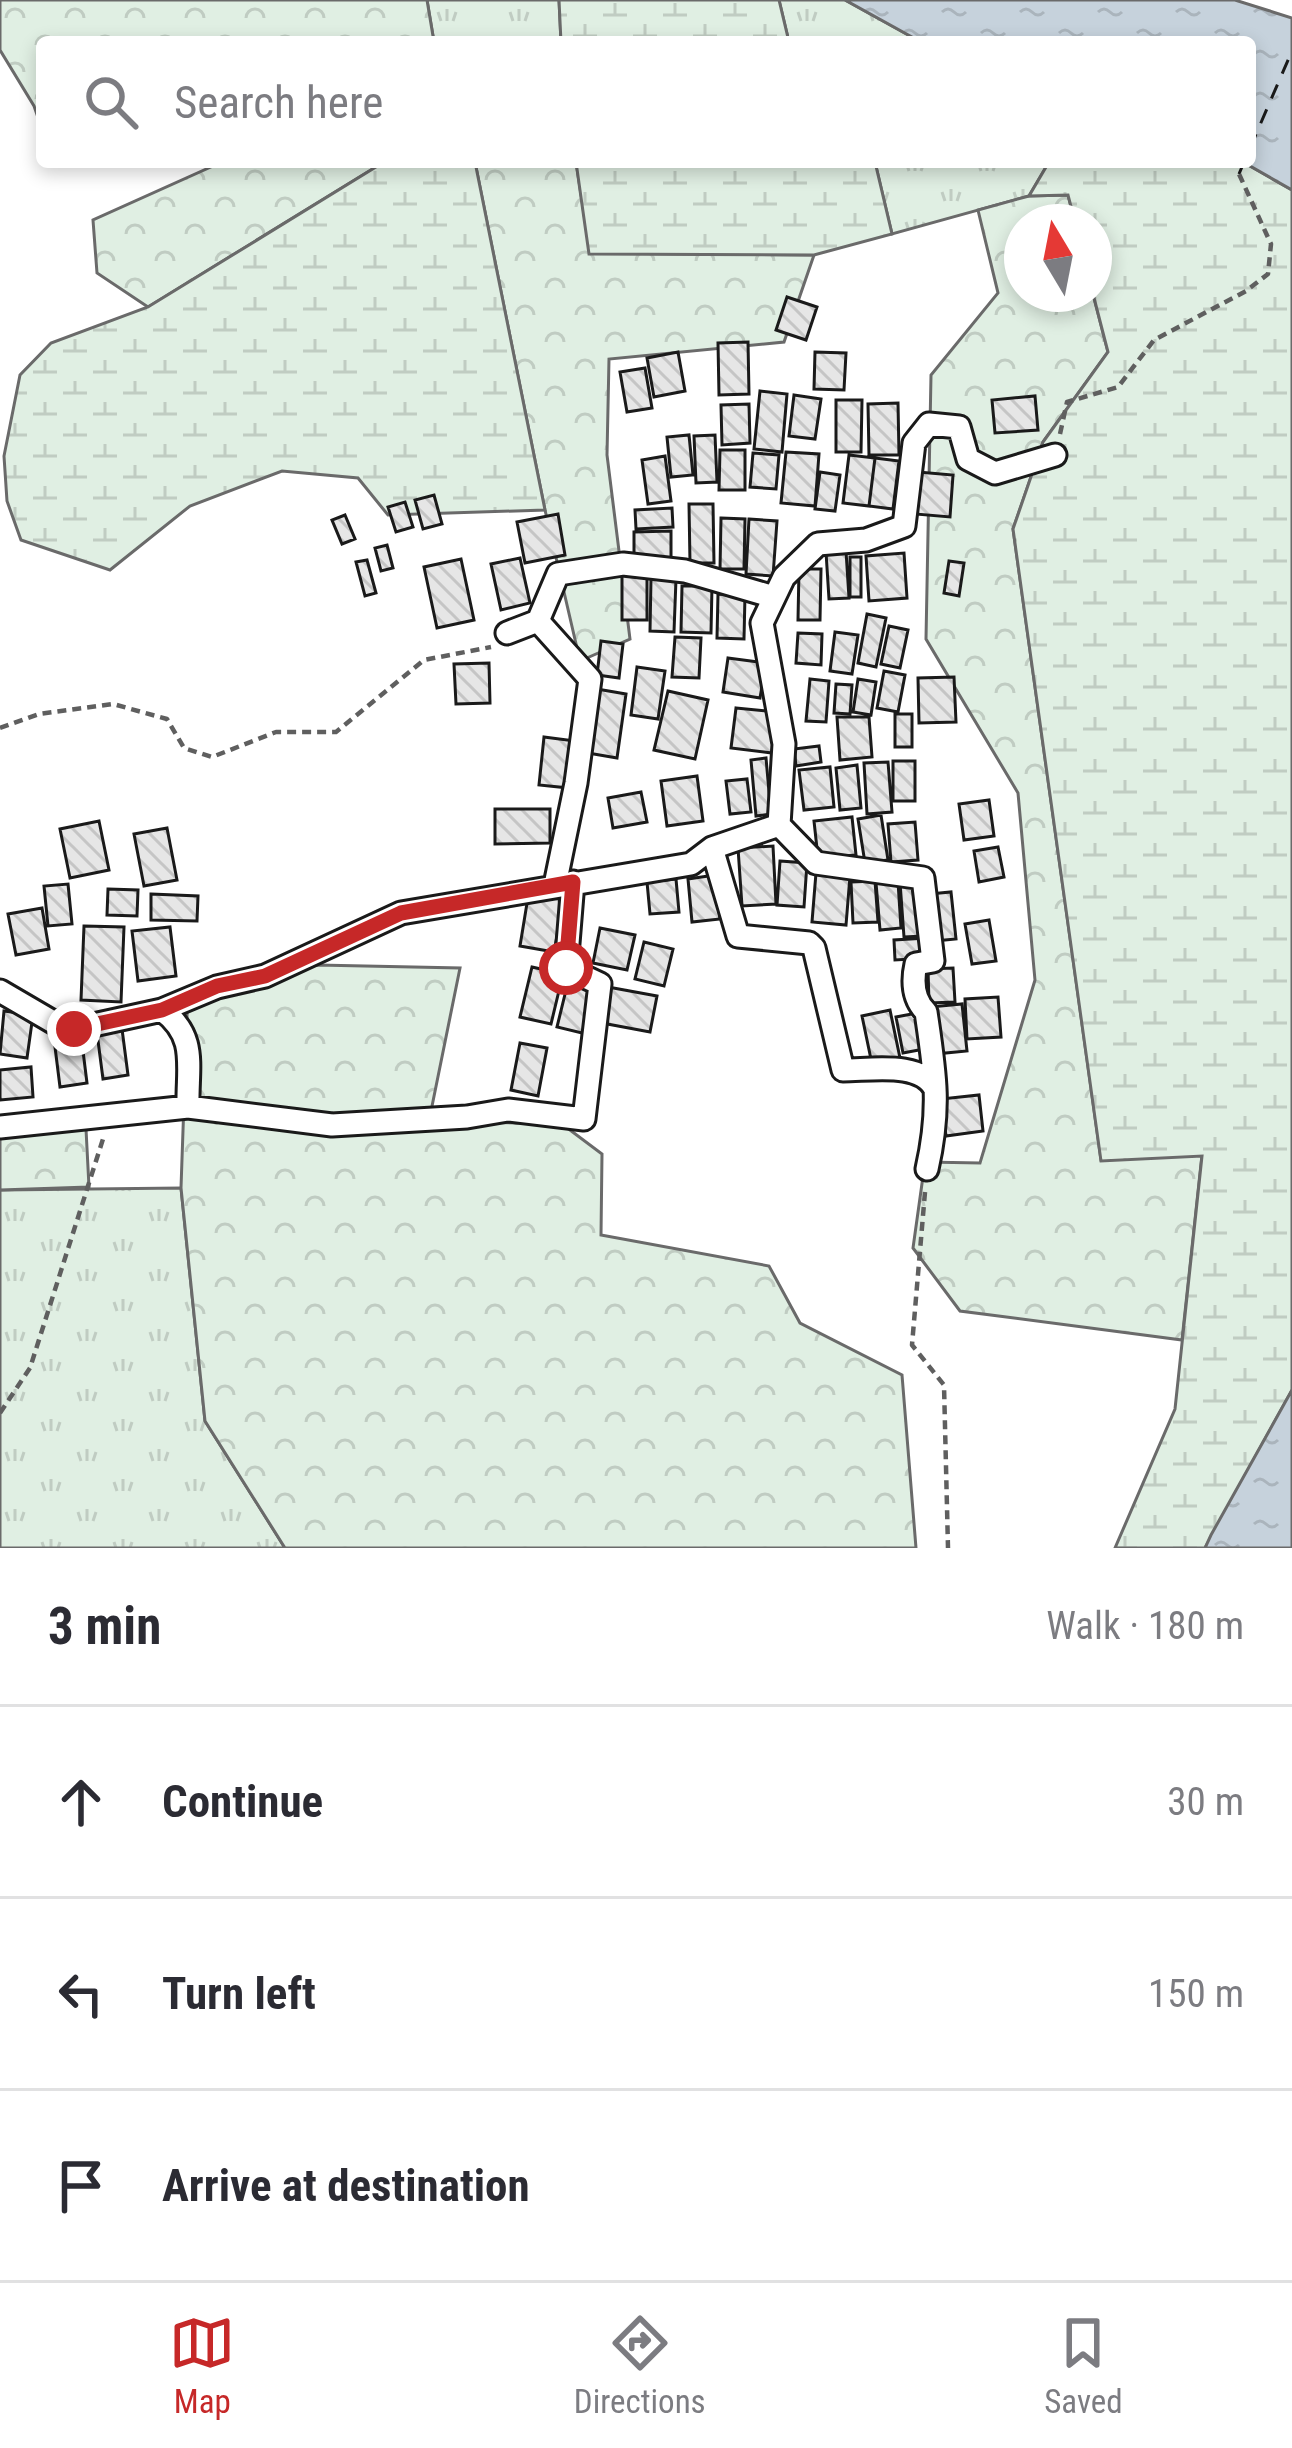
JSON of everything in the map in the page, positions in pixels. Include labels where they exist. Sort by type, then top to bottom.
[{"type":"street","points":[[927,1168],[938,1095],[926,1012],[916,1003],[913,977],[916,964],[933,961],[923,878],[816,863],[779,825],[784,744],[762,623],[784,577],[818,544],[866,540],[904,526],[914,443],[929,424],[959,427],[968,459],[995,473],[1055,455]]},
{"type":"street","points":[[507,633],[538,621],[558,574],[623,564],[685,571],[774,597]]},
{"type":"street","points":[[0,1127],[188,1107],[332,1125],[508,1110],[584,1119],[601,984],[566,968],[564,884],[590,679],[538,621]]},
{"type":"street","points":[[0,991],[52,1022],[74,1029],[162,1010],[217,986],[265,976],[401,913],[691,864],[712,848],[779,825]]},
{"type":"street","points":[[712,848],[738,936],[814,947],[843,1070],[918,1072],[929,1078],[938,1095]]},
{"type":"street","points":[[162,1010],[187,1035],[188,1107]]},
{"type":"path","points":[[1055,455],[1067,401],[1118,387],[1154,340],[1246,291],[1268,274],[1271,244],[1239,174]]},
{"type":"path","points":[[0,728],[39,714],[113,704],[167,719],[184,748],[212,757],[276,732],[336,732],[424,660],[491,647],[507,633]]},
{"type":"path","points":[[0,1413],[30,1368],[110,1117]]},
{"type":"path","points":[[927,1168],[912,1345],[944,1385],[948,1548]]},
{"type":"green space","points":[[0,0],[427,0],[433,36],[36,36],[36,112],[0,50]]},
{"type":"green space","points":[[427,0],[559,0],[561,36],[433,36]]},
{"type":"green space","points":[[559,0],[779,0],[788,36],[561,36]]},
{"type":"green space","points":[[779,0],[845,0],[910,36],[788,36]]},
{"type":"green space","points":[[209,168],[374,168],[148,307],[97,273],[93,220]]},
{"type":"green space","points":[[374,168],[476,168],[545,510],[388,515],[358,478],[282,471],[190,506],[110,570],[21,540],[7,501],[4,456],[20,375],[51,343],[148,307]]},
{"type":"green space","points":[[476,168],[577,168],[590,253],[814,255],[784,342],[609,359],[607,455],[630,639],[580,661]]},
{"type":"green space","points":[[577,168],[876,168],[892,234],[814,255],[589,254]]},
{"type":"green space","points":[[876,168],[1045,168],[1029,196],[892,234]]},
{"type":"green space","points":[[1045,168],[1254,168],[1292,190],[1292,1390],[1205,1548],[1115,1548],[1175,1409],[1202,1156],[1101,1161],[1013,529],[1043,442],[1108,352],[1098,312],[1112,312],[1112,204],[1070,204],[1068,195],[1029,196]]},
{"type":"green space","points":[[1068,195],[1070,204],[1004,204],[1004,312],[1098,312],[1108,352],[1043,442],[1013,529],[1101,1160],[1202,1155],[1182,1340],[960,1311],[913,1248],[925,1162],[980,1163],[1035,980],[1018,793],[926,639],[931,375],[998,293],[978,210],[1029,196]]},
{"type":"green space","points":[[317,965],[460,968],[429,1121],[562,1124],[602,1154],[601,1235],[769,1266],[800,1323],[902,1375],[916,1548],[285,1548],[205,1421],[181,1188],[188,987]]},
{"type":"green space","points":[[86,1129],[89,1187],[0,1190],[0,1132]]},
{"type":"green space","points":[[181,1188],[205,1421],[285,1548],[0,1548],[0,1190]]},
{"type":"water","points":[[845,0],[1235,0],[1292,18],[1292,190],[1254,168],[1256,36],[910,36]]},
{"type":"water","points":[[1292,1390],[1292,1548],[1205,1548],[1211,1535]]},
{"type":"building","points":[[787,297],[817,307],[806,340],[776,330]]},
{"type":"building","points":[[748,342],[749,394],[719,395],[718,343]]},
{"type":"building","points":[[678,352],[685,391],[654,397],[647,358]]},
{"type":"building","points":[[815,352],[846,353],[844,390],[814,389]]},
{"type":"building","points":[[645,368],[652,408],[627,412],[620,372]]},
{"type":"building","points":[[760,391],[787,394],[782,452],[754,449]]},
{"type":"building","points":[[794,395],[821,399],[815,439],[789,436]]},
{"type":"building","points":[[1035,396],[1038,430],[995,433],[992,400]]},
{"type":"building","points":[[836,400],[862,400],[861,452],[836,452]]},
{"type":"building","points":[[898,403],[899,455],[869,455],[868,404]]},
{"type":"building","points":[[749,404],[750,443],[722,445],[721,405]]},
{"type":"building","points":[[689,435],[693,475],[671,477],[667,437]]},
{"type":"building","points":[[715,435],[717,482],[696,483],[694,436]]},
{"type":"building","points":[[720,450],[745,450],[745,490],[719,490]]},
{"type":"building","points":[[786,452],[819,454],[815,506],[781,503]]},
{"type":"building","points":[[753,453],[779,455],[776,489],[750,487]]},
{"type":"building","points":[[849,455],[875,458],[869,506],[843,503]]},
{"type":"building","points":[[665,456],[671,501],[648,504],[642,460]]},
{"type":"building","points":[[875,458],[899,461],[893,509],[869,506]]},
{"type":"building","points":[[820,472],[840,475],[835,511],[815,509]]},
{"type":"building","points":[[918,472],[953,475],[950,517],[915,514]]},
{"type":"building","points":[[434,495],[442,524],[423,529],[415,500]]},
{"type":"building","points":[[405,502],[413,527],[396,532],[388,507]]},
{"type":"building","points":[[689,504],[713,504],[714,563],[690,563]]},
{"type":"building","points":[[672,508],[673,527],[636,529],[635,510]]},
{"type":"building","points":[[558,514],[565,555],[525,563],[517,522]]},
{"type":"building","points":[[345,515],[355,539],[342,544],[332,520]]},
{"type":"building","points":[[721,518],[745,519],[744,569],[720,569]]},
{"type":"building","points":[[749,519],[777,521],[773,576],[746,574]]},
{"type":"building","points":[[671,531],[671,558],[634,558],[634,532]]},
{"type":"building","points":[[387,545],[393,568],[381,571],[375,548]]},
{"type":"building","points":[[846,551],[849,598],[829,599],[826,552]]},
{"type":"building","points":[[904,553],[907,598],[869,601],[866,556]]},
{"type":"building","points":[[850,557],[861,557],[861,597],[850,597]]},
{"type":"building","points":[[520,558],[530,603],[501,610],[491,564]]},
{"type":"building","points":[[461,559],[474,620],[437,628],[424,567]]},
{"type":"building","points":[[367,560],[376,593],[365,596],[356,562]]},
{"type":"building","points":[[949,561],[964,563],[959,596],[944,593]]},
{"type":"building","points":[[799,569],[821,569],[820,620],[798,620]]},
{"type":"building","points":[[622,573],[647,573],[647,620],[622,620]]},
{"type":"building","points":[[651,578],[676,579],[674,632],[650,631]]},
{"type":"building","points":[[682,586],[712,586],[711,633],[681,632]]},
{"type":"building","points":[[718,594],[745,595],[744,639],[717,638]]},
{"type":"building","points":[[867,614],[886,618],[876,667],[858,663]]},
{"type":"building","points":[[889,626],[908,630],[900,668],[881,664]]},
{"type":"building","points":[[835,632],[858,635],[852,674],[830,671]]},
{"type":"building","points":[[798,633],[822,634],[821,665],[796,663]]},
{"type":"building","points":[[675,637],[701,638],[699,678],[672,677]]},
{"type":"building","points":[[601,641],[623,644],[619,678],[597,675]]},
{"type":"building","points":[[728,658],[766,663],[760,698],[723,692]]},
{"type":"building","points":[[489,663],[490,703],[456,704],[454,664]]},
{"type":"building","points":[[637,667],[665,671],[658,719],[631,715]]},
{"type":"building","points":[[884,671],[905,675],[898,712],[877,708]]},
{"type":"building","points":[[954,677],[956,722],[919,723],[918,678]]},
{"type":"building","points":[[810,679],[829,681],[826,722],[806,721]]},
{"type":"building","points":[[858,679],[876,682],[871,715],[853,712]]},
{"type":"building","points":[[836,684],[852,685],[850,714],[834,713]]},
{"type":"building","points":[[597,689],[626,694],[617,758],[588,753]]},
{"type":"building","points":[[668,691],[708,700],[695,759],[654,750]]},
{"type":"building","points":[[736,708],[776,712],[772,753],[731,748]]},
{"type":"building","points":[[895,714],[912,714],[912,747],[895,747]]},
{"type":"building","points":[[837,717],[869,717],[872,757],[840,760]]},
{"type":"building","points":[[544,737],[575,741],[569,788],[539,785]]},
{"type":"building","points":[[819,746],[821,762],[796,766],[794,749]]},
{"type":"building","points":[[766,758],[771,814],[756,816],[751,760]]},
{"type":"building","points":[[893,761],[915,761],[915,801],[893,801]]},
{"type":"building","points":[[888,762],[892,812],[867,814],[864,763]]},
{"type":"building","points":[[857,765],[861,808],[840,810],[836,768]]},
{"type":"building","points":[[830,767],[834,807],[804,810],[799,770]]},
{"type":"building","points":[[697,776],[703,821],[667,826],[661,781]]},
{"type":"building","points":[[747,779],[751,812],[730,814],[726,781]]},
{"type":"building","points":[[641,792],[647,822],[613,828],[608,798]]},
{"type":"building","points":[[989,800],[994,836],[964,840],[959,804]]},
{"type":"building","points":[[495,809],[550,809],[550,843],[495,844]]},
{"type":"building","points":[[881,815],[888,860],[865,863],[858,819]]},
{"type":"building","points":[[852,817],[856,855],[818,858],[814,821]]},
{"type":"building","points":[[99,821],[109,870],[70,878],[60,829]]},
{"type":"building","points":[[915,822],[918,860],[891,862],[888,824]]},
{"type":"building","points":[[167,828],[177,880],[144,886],[134,834]]},
{"type":"building","points":[[773,846],[776,904],[742,906],[738,848]]},
{"type":"building","points":[[998,847],[1004,877],[979,882],[974,851]]},
{"type":"building","points":[[780,861],[807,863],[804,907],[777,905]]},
{"type":"building","points":[[816,873],[850,876],[846,925],[812,922]]},
{"type":"building","points":[[715,875],[720,919],[692,922],[688,879]]},
{"type":"building","points":[[676,879],[679,912],[650,914],[647,882]]},
{"type":"building","points":[[919,880],[923,936],[904,937],[900,882]]},
{"type":"building","points":[[875,881],[878,922],[853,923],[851,882]]},
{"type":"building","points":[[898,882],[901,928],[880,930],[876,883]]},
{"type":"building","points":[[68,884],[72,924],[48,926],[44,886]]},
{"type":"building","points":[[108,889],[138,890],[137,916],[107,915]]},
{"type":"building","points":[[529,891],[564,898],[554,952],[520,946]]},
{"type":"building","points":[[951,892],[956,939],[934,941],[929,894]]},
{"type":"building","points":[[151,894],[198,896],[197,921],[151,920]]},
{"type":"building","points":[[42,908],[49,949],[16,955],[8,914]]},
{"type":"building","points":[[989,920],[996,961],[972,964],[965,924]]},
{"type":"building","points":[[84,926],[124,927],[121,1002],[81,1000]]},
{"type":"building","points":[[170,927],[176,976],[138,981],[132,931]]},
{"type":"building","points":[[600,928],[635,935],[627,970],[593,963]]},
{"type":"building","points":[[927,938],[928,958],[895,960],[894,940]]},
{"type":"building","points":[[644,942],[673,949],[664,986],[635,979]]},
{"type":"building","points":[[532,967],[563,974],[551,1024],[520,1017]]},
{"type":"building","points":[[953,968],[955,1002],[929,1003],[928,969]]},
{"type":"building","points":[[568,982],[597,990],[586,1034],[557,1027]]},
{"type":"building","points":[[608,987],[657,996],[650,1032],[602,1023]]},
{"type":"building","points":[[998,997],[1001,1037],[967,1039],[965,999]]},
{"type":"building","points":[[962,1004],[967,1051],[935,1054],[930,1007]]},
{"type":"building","points":[[890,1010],[900,1058],[872,1064],[862,1016]]},
{"type":"building","points":[[4,1011],[33,1015],[27,1058],[0,1054]]},
{"type":"building","points":[[917,1013],[924,1049],[903,1053],[896,1017]]},
{"type":"building","points":[[122,1029],[128,1075],[103,1079],[97,1033]]},
{"type":"building","points":[[82,1043],[87,1083],[60,1087],[55,1047]]},
{"type":"building","points":[[520,1043],[547,1048],[538,1096],[511,1090]]},
{"type":"building","points":[[31,1067],[33,1097],[0,1100],[0,1070]]},
{"type":"building","points":[[979,1095],[983,1131],[946,1136],[941,1099]]},
{"type":"ferry route","points":[[1256,134],[1292,51]]},
{"type":"ferry route","points":[[1239,174],[1242,168]]},
{"type":"route","points":[[74,1029],[162,1010],[217,986],[265,976],[401,913],[573,882],[566,968]]}]
